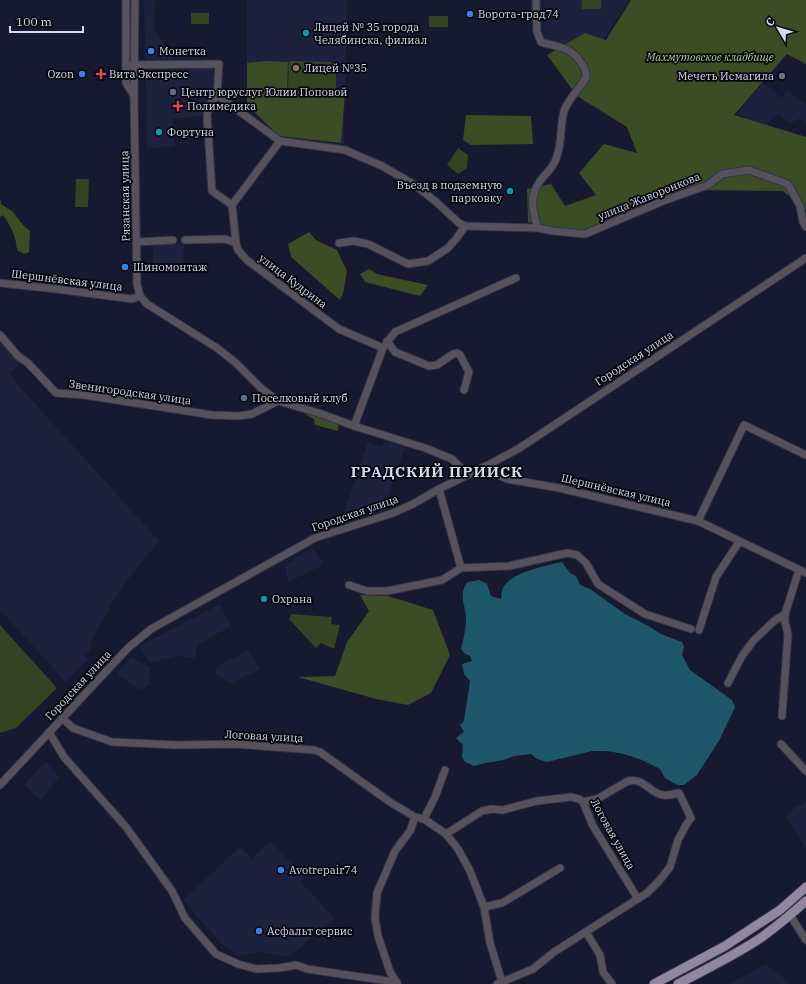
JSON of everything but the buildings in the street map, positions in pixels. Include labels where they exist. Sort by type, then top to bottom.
[{"type":"main road","points":[[654,984],[726,946],[780,910],[806,887]]},
{"type":"main road","points":[[678,984],[730,957],[756,941],[806,901]]},
{"type":"street","points":[[126,0],[126,83],[134,96]]},
{"type":"street","name":"Рязанская улица","points":[[135,0],[134,96],[137,284],[140,296]]},
{"type":"street","points":[[536,0],[537,32],[541,42],[568,50],[583,65],[586,73],[586,78],[582,85],[569,101],[565,109],[557,158],[550,169],[539,181],[535,191],[532,202],[533,215],[538,228]]},
{"type":"street","points":[[126,21],[135,21]]},
{"type":"street","points":[[126,65],[219,64],[217,95],[209,106],[207,115],[212,191],[232,205]]},
{"type":"street","points":[[217,95],[280,141],[345,150],[385,167],[415,185],[435,201],[458,223],[465,226],[448,248],[428,261],[408,264],[368,244],[354,241],[339,243]]},
{"type":"street","points":[[185,240],[225,239],[236,243],[232,205],[280,141]]},
{"type":"street","name":"улица Жаворонкова","points":[[465,226],[538,228],[585,234],[663,201],[708,185],[722,174],[749,170],[788,184],[800,206],[803,222],[806,227]]},
{"type":"street","points":[[225,239],[235,232]]},
{"type":"street","points":[[137,242],[173,240]]},
{"type":"street","name":"улица Кудрина","points":[[236,243],[238,250],[247,260],[339,329],[383,348]]},
{"type":"street","name":"Городская улица","points":[[0,785],[128,648],[151,629],[315,538],[393,514],[518,448],[806,258]]},
{"type":"street","points":[[354,426],[383,348],[395,332],[516,278]]},
{"type":"street","name":"Шершнёвская улица","points":[[0,283],[132,299],[140,296]]},
{"type":"street","points":[[140,296],[147,304],[157,311],[217,348],[236,363],[260,388],[278,401],[319,412],[354,426],[425,448],[448,457],[458,464],[468,475]]},
{"type":"street","name":"Звенигородская улица","points":[[0,335],[18,356],[28,363],[56,393],[84,395],[212,416],[238,416],[252,414],[278,401]]},
{"type":"street","points":[[387,341],[395,352],[429,366],[437,365],[453,354],[457,353],[460,355],[469,372],[469,377],[464,390]]},
{"type":"street","points":[[698,521],[744,426],[806,455]]},
{"type":"street","name":"Шершнёвская улица","points":[[486,466],[496,474],[507,478],[559,488],[698,521],[803,572],[785,614]]},
{"type":"street","points":[[439,489],[461,568]]},
{"type":"street","points":[[349,585],[368,591],[387,591],[442,580],[461,568],[509,566],[567,553],[577,555],[586,563],[598,584],[645,614],[695,630],[716,577],[739,542]]},
{"type":"street","points":[[728,683],[742,656],[754,640],[785,614]]},
{"type":"street","points":[[782,716],[788,634],[785,614]]},
{"type":"street","name":"Логовая улица","points":[[62,718],[73,728],[112,742],[177,745],[236,744],[314,750],[320,752],[390,802],[415,817],[424,819],[446,834],[458,849],[470,871],[484,907],[499,983],[533,969],[554,952],[647,893],[659,882],[670,867],[678,840],[691,818],[679,793],[662,795],[638,781],[633,780],[628,781],[597,799],[583,802]]},
{"type":"street","points":[[50,732],[64,757],[126,826],[172,891],[185,918],[216,954],[238,964],[256,969],[279,968],[296,965],[307,969],[397,983]]},
{"type":"street","points":[[781,744],[806,772]]},
{"type":"street","points":[[424,819],[435,797],[445,770]]},
{"type":"street","name":"Логовая улица","points":[[446,834],[482,812],[492,809],[503,810],[538,801],[571,797],[579,799],[583,802],[593,826],[638,899]]},
{"type":"street","points":[[397,983],[390,972],[378,936],[375,918],[377,893],[395,851],[410,831],[415,817]]},
{"type":"street","points":[[484,907],[502,903],[560,868]]},
{"type":"street","points":[[790,915],[806,940]]},
{"type":"street","points":[[586,932],[600,955],[603,972],[612,984]]},
{"type":"shaded area","points":[[144,0],[155,0],[154,29],[175,59],[216,62],[215,86],[203,116],[173,119],[175,147],[147,148]]},
{"type":"shaded area","name":"Лицей №35","points":[[247,0],[347,0],[344,143],[279,136],[247,105]]},
{"type":"shaded area","points":[[544,0],[629,0],[596,52],[543,39]]},
{"type":"shaded area","points":[[763,83],[782,98],[788,91],[806,104],[806,124],[800,118],[789,124],[779,113],[762,129],[738,113]]},
{"type":"shaded area","points":[[184,243],[183,267],[153,268],[153,244]]},
{"type":"shaded area","points":[[0,340],[21,363],[10,373],[18,385],[159,541],[134,571],[114,600],[91,641],[90,650],[84,655],[88,659],[66,682],[0,610]]},
{"type":"shaded area","points":[[368,442],[381,447],[384,442],[406,445],[386,500],[350,516],[343,516]]},
{"type":"shaded area","points":[[313,548],[319,559],[323,558],[321,566],[288,582],[285,565]]},
{"type":"shaded area","points":[[562,562],[570,573],[576,576],[580,585],[590,589],[625,614],[661,634],[682,642],[684,647],[682,655],[690,670],[732,700],[735,707],[720,739],[697,775],[684,785],[677,785],[665,778],[660,769],[642,760],[624,754],[607,751],[592,751],[547,762],[537,759],[531,754],[514,756],[504,760],[474,766],[465,762],[462,757],[463,745],[456,738],[464,732],[460,725],[464,721],[470,681],[464,674],[462,664],[472,661],[470,656],[464,653],[461,649],[466,621],[463,599],[463,591],[465,586],[468,582],[479,580],[487,584],[491,596],[501,599],[502,590],[506,584],[520,574]]},
{"type":"shaded area","points":[[220,604],[231,626],[197,645],[195,658],[176,656],[150,663],[140,646]]},
{"type":"shaded area","points":[[249,650],[260,669],[231,683],[214,674],[218,666]]},
{"type":"shaded area","points":[[132,657],[150,668],[149,685],[142,689],[138,689],[118,675],[119,671]]},
{"type":"shaded area","points":[[46,762],[59,777],[41,800],[24,785]]},
{"type":"shaded area","points":[[806,802],[805,847],[786,816],[796,807]]},
{"type":"shaded area","points":[[271,841],[304,877],[300,881],[335,919],[289,957],[260,952],[238,956],[221,943],[183,900],[240,847],[252,858]]},
{"type":"shaded area","points":[[766,964],[791,984],[730,984]]},
{"type":"green space","points":[[582,0],[601,0],[601,9],[582,9]]},
{"type":"green space","name":"Махмутовское кладбище","points":[[631,0],[806,0],[806,64],[787,54],[734,115],[806,137],[806,210],[783,191],[680,190],[579,234],[528,222],[527,189],[551,184],[565,206],[596,195],[579,173],[604,144],[637,153],[627,127],[577,96],[547,55],[585,33],[606,40]]},
{"type":"green space","points":[[191,13],[209,13],[209,24],[191,24]]},
{"type":"green space","points":[[429,16],[448,16],[448,27],[429,27]]},
{"type":"green space","points":[[267,61],[288,62],[287,87],[291,90],[345,91],[341,143],[279,136],[247,105],[247,63]]},
{"type":"green space","points":[[289,61],[336,62],[336,90],[288,89]]},
{"type":"green space","points":[[466,115],[531,116],[533,144],[471,145],[463,140]]},
{"type":"green space","points":[[458,148],[468,155],[467,168],[458,174],[447,165]]},
{"type":"green space","points":[[76,179],[89,179],[88,207],[75,207]]},
{"type":"green space","points":[[0,198],[1,204],[13,212],[23,225],[30,231],[29,252],[24,254],[17,250],[16,240],[11,227],[3,215],[0,217]]},
{"type":"green space","points":[[309,232],[316,240],[337,250],[347,271],[343,294],[340,300],[291,257],[288,244]]},
{"type":"green space","points":[[369,269],[377,274],[428,285],[420,296],[365,282],[360,274]]},
{"type":"green space","points":[[307,411],[339,422],[338,431],[315,425],[314,419],[305,414]]},
{"type":"green space","points":[[360,595],[388,596],[433,610],[450,655],[431,693],[408,705],[376,699],[298,677],[335,676],[347,642],[369,611]]},
{"type":"green space","points":[[291,614],[332,617],[331,624],[340,625],[334,649],[321,643],[316,648],[289,619]]},
{"type":"green space","points":[[0,625],[57,688],[16,728],[0,733]]},
{"type":"place","name":"Ворота-град74","points":[[470,14]]},
{"type":"place","name":"Лицей № 35 города Челябинска, филиал","points":[[306,33]]},
{"type":"place","name":"Монетка","points":[[151,51]]},
{"type":"place","name":"Лицей №35","points":[[296,68]]},
{"type":"place","name":"Ozon","points":[[82,74]]},
{"type":"place","name":"Вита Экспресс","points":[[101,74]]},
{"type":"place","name":"Мечеть Исмагила","points":[[782,76]]},
{"type":"place","name":"Центр юруслуг Юлии Поповой","points":[[173,92]]},
{"type":"place","name":"Полимедика","points":[[178,106]]},
{"type":"place","name":"Фортуна","points":[[159,132]]},
{"type":"place","name":"Въезд в подземную парковку","points":[[510,191]]},
{"type":"place","name":"Шиномонтаж","points":[[125,267]]},
{"type":"place","name":"Поселковый клуб","points":[[244,398]]},
{"type":"place","name":"Охрана","points":[[264,599]]},
{"type":"place","name":"Avotrepair74","points":[[281,870]]},
{"type":"place","name":"Асфальт сервис","points":[[259,931]]},
{"type":"district","name":"ГРАДСКИЙ ПРИИСК","points":[[437,472]]}]
